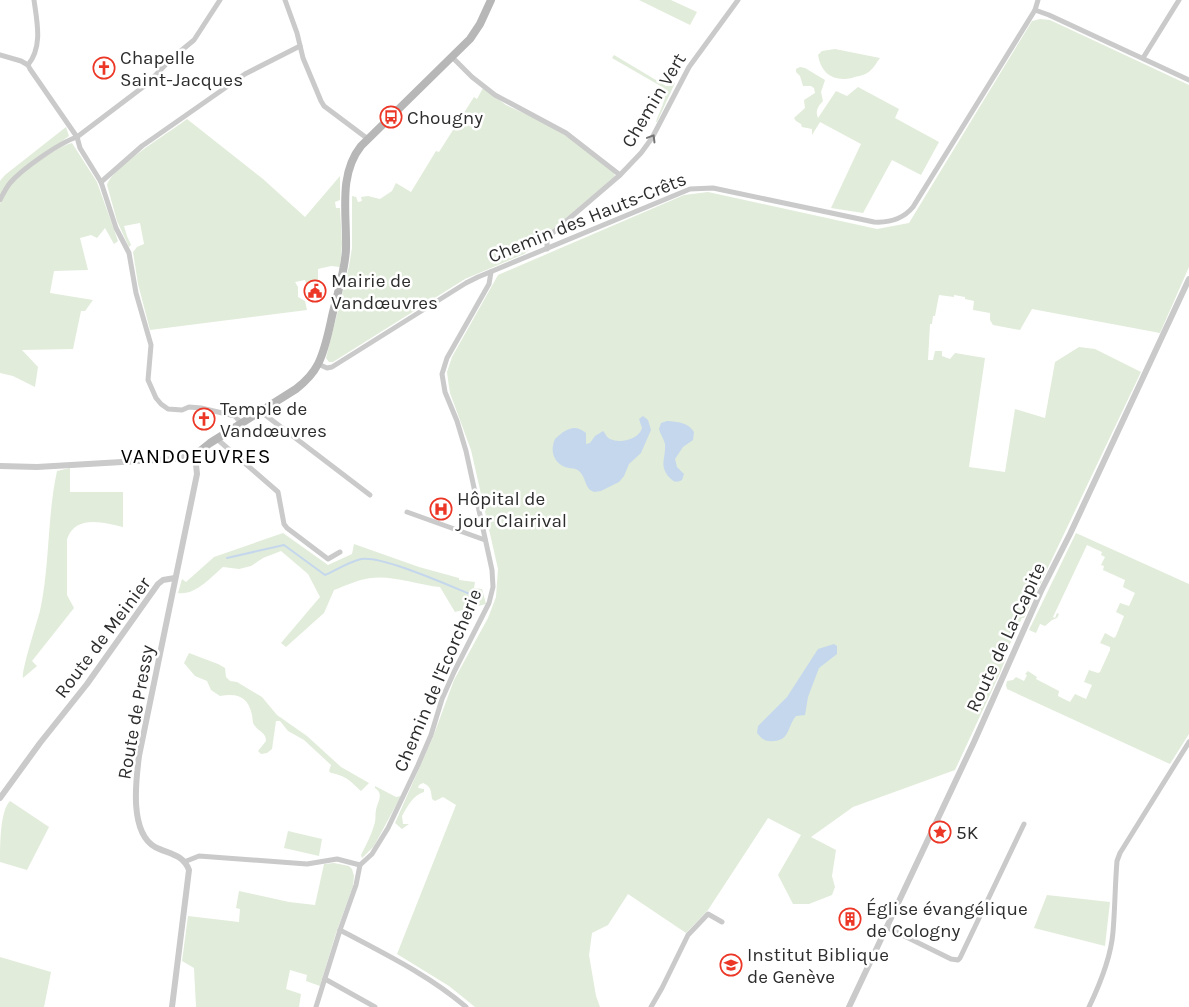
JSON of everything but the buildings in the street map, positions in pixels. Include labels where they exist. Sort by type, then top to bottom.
[{"type":"main road","points":[[195,455],[301,385],[311,375],[318,364],[330,327],[345,262],[346,183],[348,170],[354,156],[368,139],[476,31],[491,0]]},
{"type":"street","points":[[28,65],[32,60],[38,43],[34,0]]},
{"type":"street","points":[[0,200],[9,184],[20,174],[46,154],[68,140],[77,137],[147,84],[171,59],[194,40],[220,0]]},
{"type":"street","points":[[284,0],[317,93],[324,106],[368,139]]},
{"type":"street","name":"Chemin Vert","points":[[547,249],[547,240],[550,235],[620,175],[647,146],[689,67],[738,0]]},
{"type":"street","name":"Chemin des Hauts-Crêts","points":[[318,364],[327,368],[332,367],[466,283],[680,193],[697,188],[713,188],[874,222],[888,222],[903,217],[913,207],[1035,10],[1038,0]]},
{"type":"street","points":[[1143,58],[1178,0]]},
{"type":"street","points":[[1035,10],[1189,80]]},
{"type":"street","points":[[101,182],[142,146],[245,74],[300,46]]},
{"type":"street","points":[[0,55],[21,60],[28,65],[77,137],[80,148],[101,182],[116,228],[129,253],[136,293],[151,345],[148,380],[156,398],[168,408],[182,410],[189,407],[200,408],[235,416],[241,423]]},
{"type":"street","points":[[452,57],[472,77],[495,95],[566,134],[620,175]]},
{"type":"street","name":"Chemin de l'Ecorcherie","points":[[316,1007],[356,885],[360,866],[372,854],[395,815],[430,734],[436,713],[446,690],[489,603],[493,587],[493,575],[466,451],[457,421],[445,392],[442,374],[447,358],[489,284],[491,272]]},
{"type":"street","name":"Route de La-Capite","points":[[849,1007],[974,742],[1041,591],[1070,534],[1189,279]]},
{"type":"street","points":[[260,412],[370,495]]},
{"type":"street","points":[[217,439],[278,492],[284,524],[287,528],[328,559],[340,552]]},
{"type":"street","points":[[0,466],[38,467],[173,459],[195,455]]},
{"type":"street","name":"Route de Meinier","points":[[0,798],[50,730],[91,679],[158,584],[163,580],[176,578],[197,474],[195,455]]},
{"type":"street","points":[[407,512],[485,540]]},
{"type":"street","name":"Route de Pressy","points":[[176,578],[139,756],[136,797],[140,825],[147,840],[157,848],[178,856],[184,862]]},
{"type":"street","points":[[1089,1007],[1101,980],[1111,947],[1117,861],[1120,853],[1189,742]]},
{"type":"street","points":[[886,927],[951,959],[958,960],[1024,824]]},
{"type":"street","points":[[172,1007],[188,881],[188,870],[184,862],[199,856],[307,864],[337,859],[360,866]]},
{"type":"street","points":[[651,1007],[688,935],[708,914],[722,922]]},
{"type":"street","points":[[340,930],[416,972],[466,1007]]},
{"type":"street","points":[[325,979],[375,1007]]},
{"type":"green space","points":[[639,0],[671,0],[697,12],[690,25]]},
{"type":"green space","points":[[1040,19],[1050,20],[1189,85],[1189,267],[1160,333],[1032,309],[1020,330],[993,325],[990,320],[990,313],[973,310],[974,301],[965,299],[965,297],[939,295],[935,316],[933,316],[932,324],[930,324],[928,360],[933,360],[935,351],[942,351],[942,356],[950,359],[955,353],[985,358],[969,467],[1005,472],[1015,409],[1045,418],[1055,362],[1079,347],[1095,349],[1141,372],[1024,618],[1022,618],[1004,657],[1006,658],[1000,673],[955,770],[853,807],[811,837],[836,850],[832,876],[835,887],[832,895],[809,904],[793,904],[778,875],[801,835],[768,818],[708,910],[686,933],[628,894],[608,925],[592,933],[589,955],[596,996],[600,1007],[475,1007],[449,986],[397,954],[456,805],[443,797],[435,801],[432,799],[429,787],[423,783],[418,788],[424,789],[424,792],[408,805],[402,816],[403,824],[409,824],[402,829],[395,823],[433,737],[454,680],[488,618],[496,597],[498,569],[471,450],[450,393],[447,372],[452,357],[498,275],[684,195],[708,192],[877,229],[909,223],[1032,21]]},
{"type":"green space","points":[[835,49],[880,58],[869,72],[852,78],[840,79],[825,72],[818,55],[822,51]]},
{"type":"green space","points":[[614,55],[666,86],[671,86],[673,82],[675,83],[657,122],[664,101],[664,88],[612,58]]},
{"type":"green space","points":[[800,67],[825,80],[821,92],[823,101],[817,111],[818,118],[836,91],[847,96],[858,87],[899,109],[895,118],[939,142],[921,175],[892,160],[863,213],[831,208],[861,144],[820,122],[812,135],[812,129],[802,127],[796,121],[794,118],[805,108],[804,100],[815,93],[814,88],[811,86],[803,86],[800,76],[796,72],[796,69]]},
{"type":"green space","points":[[483,88],[506,105],[541,121],[576,142],[614,173],[615,176],[524,254],[465,279],[333,362],[329,362],[326,358],[352,248],[352,196],[356,197],[358,202],[362,201],[361,197],[368,196],[380,199],[392,191],[396,183],[411,192],[436,151],[439,152],[474,97],[477,99]]},
{"type":"green space","points":[[187,119],[263,179],[305,217],[340,176],[340,200],[335,202],[336,208],[340,208],[342,244],[340,267],[331,266],[318,269],[318,282],[306,283],[305,280],[295,282],[298,287],[298,297],[305,301],[307,310],[150,330],[138,284],[133,252],[137,247],[144,244],[140,223],[124,226],[131,245],[129,247],[117,221],[107,185],[111,177],[130,159]]},
{"type":"green space","points":[[66,127],[69,136],[19,173],[0,196],[0,181],[5,175]]},
{"type":"green space","points":[[72,143],[97,182],[118,241],[114,244],[105,228],[97,238],[91,235],[80,238],[88,270],[54,271],[50,293],[93,300],[85,311],[81,311],[73,349],[22,350],[38,367],[35,387],[13,376],[0,373],[0,204],[14,181],[21,175],[39,161]]},
{"type":"green space","points":[[70,468],[70,492],[123,492],[123,527],[91,522],[77,526],[71,531],[67,539],[67,595],[74,608],[32,661],[37,666],[23,678],[24,667],[43,594],[57,471]]},
{"type":"green space","points":[[283,533],[328,565],[352,554],[354,544],[419,567],[459,578],[459,580],[475,582],[474,588],[482,589],[486,604],[455,612],[440,587],[379,577],[366,579],[334,590],[324,613],[286,647],[281,643],[320,597],[308,574],[281,551],[263,558],[251,566],[239,569],[223,567],[197,589],[191,592],[178,593],[182,579],[186,582],[214,557]]},
{"type":"green space","points":[[1076,533],[1189,584],[1189,734],[1170,764],[1007,689],[1007,681],[1013,680],[1016,677],[1024,681],[1027,675],[1025,674],[1028,671],[1037,677],[1036,679],[1059,691],[1058,696],[1070,702],[1075,694],[1086,699],[1092,685],[1084,682],[1089,670],[1100,672],[1110,650],[1110,647],[1100,643],[1105,633],[1114,638],[1116,636],[1124,616],[1116,612],[1120,603],[1129,606],[1135,593],[1123,587],[1125,580],[1103,570],[1104,566],[1101,565],[1105,557],[1101,555],[1102,552],[1087,545],[1053,617],[1055,618],[1057,613],[1059,614],[1057,618],[1045,626],[1040,624],[1036,633],[1029,630]]},
{"type":"green space","points":[[189,653],[225,668],[226,677],[230,681],[237,682],[262,697],[277,715],[307,736],[341,767],[369,783],[361,791],[345,777],[331,773],[329,771],[331,765],[304,740],[288,731],[280,721],[276,721],[272,749],[267,753],[261,754],[258,751],[266,741],[266,738],[254,725],[248,704],[241,697],[232,695],[220,696],[211,690],[207,681],[195,676],[184,663]]},
{"type":"green space","points":[[375,786],[396,797],[401,796],[374,846],[362,858],[361,855],[374,826],[380,798]]},
{"type":"green space","points":[[10,801],[49,827],[27,870],[0,862],[2,820]]},
{"type":"green space","points":[[288,831],[322,839],[319,856],[284,848]]},
{"type":"green space","points":[[334,863],[349,866],[352,869],[354,876],[353,886],[320,986],[306,981],[307,975],[290,970],[286,989],[301,994],[299,1007],[196,1007],[194,968],[182,961],[188,916],[239,922],[240,909],[236,908],[239,891],[289,902],[315,905],[324,864]]},
{"type":"green space","points":[[1047,895],[1110,902],[1105,946],[1034,928]]},
{"type":"green space","points":[[0,957],[51,972],[44,1007],[0,1007]]},
{"type":"water","points":[[643,416],[648,420],[651,430],[641,453],[629,464],[619,482],[601,491],[594,492],[590,490],[578,470],[565,467],[555,459],[553,447],[555,439],[570,429],[578,428],[586,433],[586,444],[590,443],[595,436],[603,431],[610,439],[624,441],[633,438],[640,432],[642,428],[639,419]]},
{"type":"water","points":[[667,421],[686,424],[694,432],[693,440],[683,447],[675,459],[677,467],[684,474],[682,480],[678,482],[671,479],[664,466],[665,444],[659,429],[661,423]]},
{"type":"water","points":[[834,644],[837,646],[837,654],[819,668],[808,697],[805,715],[796,716],[786,736],[783,738],[771,741],[762,738],[757,733],[758,726],[787,697],[818,649]]},
{"type":"waterway","points":[[227,558],[284,545],[325,575],[356,560],[371,559],[434,579],[475,596]]},
{"type":"place","name":"Chapelle Saint-Jacques","points":[[104,68]]},
{"type":"place","name":"Chougny","points":[[391,117]]},
{"type":"place","name":"Mairie de Vandœuvres","points":[[315,291]]},
{"type":"place","name":"Temple de Vandœuvres","points":[[204,419]]},
{"type":"place","name":"Hôpital de jour Clairival","points":[[441,509]]},
{"type":"place","name":"5K","points":[[940,832]]},
{"type":"place","name":"Église évangélique de Cologny","points":[[850,919]]},
{"type":"place","name":"Institut Biblique de Genève","points":[[731,965]]},
{"type":"district","name":"VANDOEUVRES","points":[[196,456]]}]
